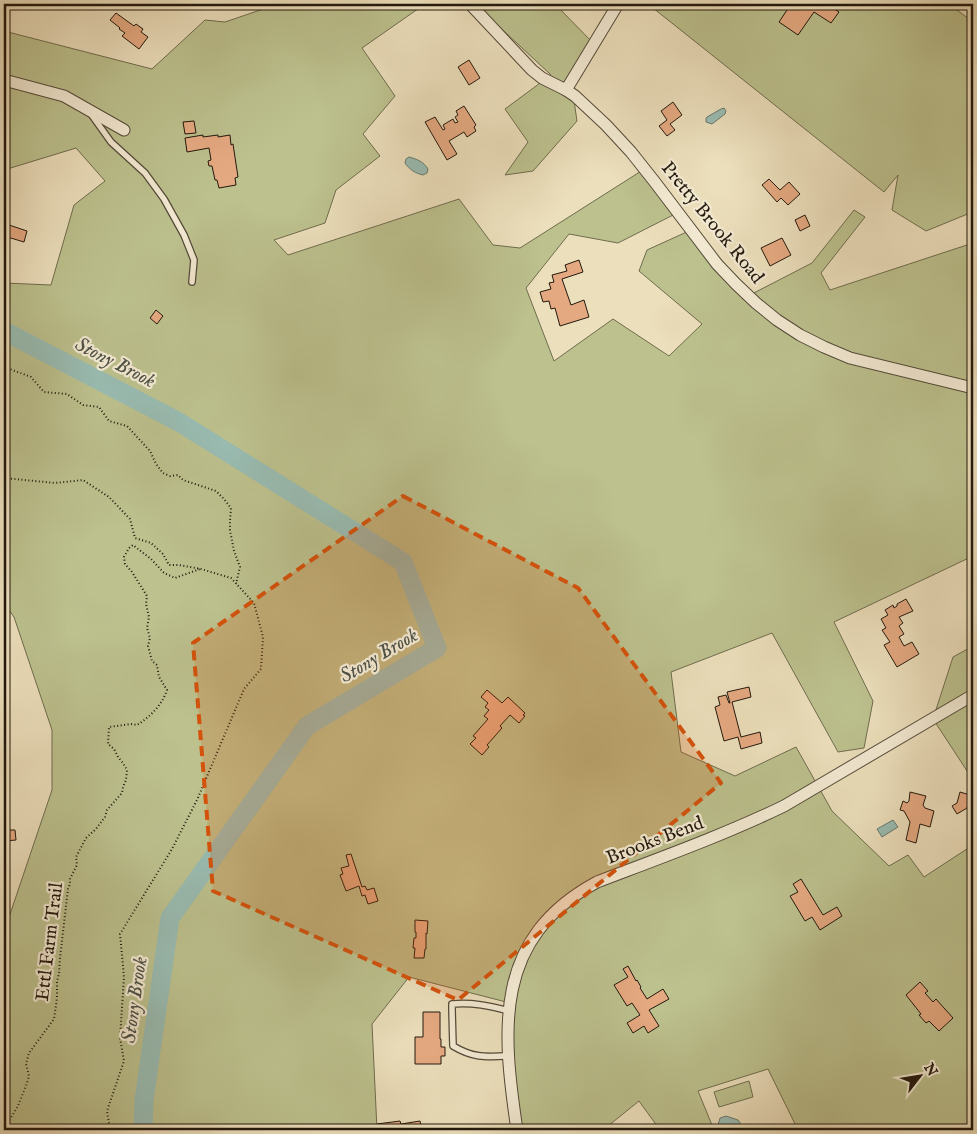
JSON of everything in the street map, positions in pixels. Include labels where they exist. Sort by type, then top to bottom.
[{"type":"street","name":"Pretty Brook Road","points":[[470,4],[532,70],[542,78],[576,96],[587,106],[631,152],[717,264],[756,303],[777,320],[808,339],[850,358],[973,388]]},
{"type":"street","points":[[566,90],[618,4]]},
{"type":"street","points":[[4,80],[64,96],[124,130]]},
{"type":"street","name":"Brooks Bend","points":[[516,1130],[508,1056],[511,993],[522,957],[550,916],[579,891],[597,882],[753,821],[776,809],[973,695]]},
{"type":"lane","points":[[88,110],[111,142],[146,173],[164,199],[184,235],[194,260],[192,282]]},
{"type":"lane","points":[[508,1056],[482,1057],[465,1053],[453,1046],[452,1004],[482,1005],[509,1011]]},
{"type":"path","points":[[4,367],[31,378],[44,392],[68,394],[84,406],[99,407],[109,421],[127,426],[136,434],[150,451],[163,473],[170,476],[178,475],[183,480],[216,491],[231,508],[230,530],[234,551],[240,567],[236,584]]},
{"type":"path","points":[[4,478],[55,482],[83,480],[109,497],[130,518],[135,538],[152,543],[163,554],[169,565],[201,569],[231,578],[254,604],[263,637],[261,669],[244,689],[197,800],[172,849],[120,934],[124,977],[120,1038],[124,1061],[107,1111],[110,1130]]},
{"type":"path","name":"Ettl Farm Trail","points":[[4,1129],[18,1106],[29,1076],[26,1064],[29,1053],[54,1019],[68,889],[70,878],[77,865],[76,857],[86,838],[96,829],[105,817],[107,810],[122,793],[122,787],[126,780],[127,770],[124,762],[108,744],[109,727],[137,725],[145,720],[158,707],[167,690],[159,677],[157,665],[152,661],[148,646],[150,638],[147,628],[149,617],[146,604],[147,596],[125,564],[124,557],[132,545],[151,559],[164,573],[175,578],[201,569]]},
{"type":"highlighted area","points":[[403,496],[578,588],[721,783],[458,1000],[213,891],[193,643]]},
{"type":"green space","points":[[278,4],[425,4],[362,48],[395,96],[363,134],[380,156],[336,190],[325,223],[274,240],[288,255],[459,199],[493,245],[520,248],[646,168],[679,212],[618,243],[569,234],[526,288],[554,361],[613,319],[669,356],[702,324],[639,271],[647,250],[691,230],[746,297],[812,263],[854,210],[865,217],[821,273],[830,290],[973,243],[973,556],[834,622],[873,701],[864,748],[838,752],[772,633],[671,672],[681,752],[735,776],[796,747],[832,811],[889,866],[908,855],[924,877],[973,845],[973,1130],[798,1130],[768,1069],[698,1091],[714,1130],[660,1130],[639,1101],[603,1130],[517,1130],[510,1003],[409,977],[372,1024],[377,1130],[4,1130],[4,932],[52,790],[52,730],[14,617],[4,603],[4,283],[51,285],[74,205],[105,181],[76,148],[4,170],[4,31],[152,69],[205,20],[225,22]]},
{"type":"green space","points":[[475,4],[555,4],[595,45],[572,87],[577,121],[533,171],[505,175],[528,142],[505,109],[551,75]]},
{"type":"green space","points":[[648,4],[949,4],[973,22],[973,207],[970,213],[926,231],[892,210],[898,175],[884,192]]},
{"type":"green space","points":[[973,646],[973,780],[933,719],[953,657]]},
{"type":"green space","points":[[749,1081],[753,1097],[719,1107],[714,1092]]},
{"type":"water","points":[[724,108],[725,114],[712,124],[706,122],[707,117]]},
{"type":"water","points":[[409,157],[424,164],[428,169],[427,173],[423,175],[411,169],[405,163]]},
{"type":"water","points":[[893,820],[898,827],[882,837],[877,829]]},
{"type":"water","points":[[726,1116],[738,1120],[742,1126],[732,1130],[730,1127],[726,1129],[723,1125],[721,1126],[718,1123],[720,1118]]},
{"type":"building","points":[[799,4],[827,4],[839,12],[831,23],[814,12],[798,35],[779,22],[789,7],[795,10]]},
{"type":"building","points":[[116,13],[134,26],[136,24],[143,29],[141,32],[148,37],[139,49],[122,36],[125,33],[110,20]]},
{"type":"building","points":[[469,60],[480,78],[469,85],[458,67]]},
{"type":"building","points":[[673,102],[682,115],[670,124],[675,130],[667,136],[659,126],[667,120],[661,111]]},
{"type":"building","points":[[464,106],[476,125],[474,127],[476,131],[467,137],[464,132],[449,141],[457,154],[447,160],[425,122],[435,117],[443,130],[445,129],[443,125],[453,119],[455,123],[458,122],[455,117],[458,115],[456,111]]},
{"type":"building","points":[[194,121],[196,133],[185,134],[183,122]]},
{"type":"building","points":[[203,135],[203,137],[218,135],[218,137],[230,135],[238,177],[235,178],[236,185],[219,188],[212,166],[209,166],[208,161],[211,160],[209,148],[187,152],[185,138]]},
{"type":"building","points":[[769,179],[780,190],[789,182],[800,194],[788,205],[781,198],[777,202],[762,185]]},
{"type":"building","points":[[805,215],[810,226],[800,231],[795,220]]},
{"type":"building","points":[[6,224],[27,231],[24,242],[4,236]]},
{"type":"building","points":[[782,238],[791,255],[770,266],[761,248]]},
{"type":"building","points":[[579,260],[583,272],[562,279],[571,305],[584,300],[589,317],[560,326],[555,308],[551,309],[549,301],[543,302],[540,292],[551,289],[549,283],[554,282],[552,275],[567,271],[565,265]]},
{"type":"building","points":[[156,310],[163,316],[157,324],[150,318]]},
{"type":"building","points":[[906,599],[913,611],[899,617],[903,623],[899,626],[904,634],[899,637],[904,646],[912,642],[919,654],[897,667],[884,645],[890,642],[882,630],[886,628],[881,619],[888,615],[885,610],[893,605],[894,608]]},
{"type":"building","points":[[749,687],[751,697],[732,702],[741,737],[760,732],[762,743],[741,749],[738,737],[724,741],[715,707],[720,705],[718,697],[726,695],[730,703],[727,692]]},
{"type":"building","points":[[487,690],[502,703],[508,697],[525,713],[523,715],[525,716],[519,723],[510,715],[500,726],[502,728],[487,745],[489,747],[482,755],[470,744],[476,738],[473,736],[488,719],[484,716],[489,710],[485,707],[488,703],[481,697]]},
{"type":"building","points":[[910,792],[926,796],[923,805],[925,808],[934,811],[930,827],[920,824],[916,843],[906,840],[910,822],[904,811],[900,810],[903,801],[907,803],[909,801]]},
{"type":"building","points":[[960,792],[970,795],[967,808],[957,814],[952,806],[957,803]]},
{"type":"building","points":[[6,814],[7,830],[15,830],[16,840],[5,841],[6,856],[4,856],[4,815]]},
{"type":"building","points":[[351,854],[362,887],[365,886],[367,890],[374,888],[378,901],[368,904],[365,895],[362,896],[359,886],[346,891],[340,875],[343,874],[341,868],[349,866],[346,855]]},
{"type":"building","points":[[801,879],[823,915],[837,907],[842,916],[820,930],[812,917],[805,921],[790,896],[798,892],[793,884]]},
{"type":"building","points":[[415,920],[428,921],[424,958],[414,958]]},
{"type":"building","points":[[628,966],[647,999],[663,989],[669,999],[649,1010],[659,1026],[648,1033],[644,1026],[633,1033],[627,1023],[640,1015],[632,1003],[627,1006],[614,985],[628,977],[623,969]]},
{"type":"building","points":[[920,982],[928,991],[925,993],[933,1002],[936,999],[953,1018],[939,1031],[929,1021],[926,1023],[906,995]]},
{"type":"building","points":[[423,1012],[440,1012],[441,1047],[445,1047],[445,1056],[441,1056],[441,1064],[415,1064],[415,1037],[423,1037]]},
{"type":"building","points":[[400,1121],[401,1124],[420,1121],[422,1130],[378,1130],[377,1124]]},
{"type":"waterway","name":"Stony Brook","points":[[4,331],[179,422],[403,562],[437,648],[307,726],[170,918],[144,1100],[143,1130]]}]
